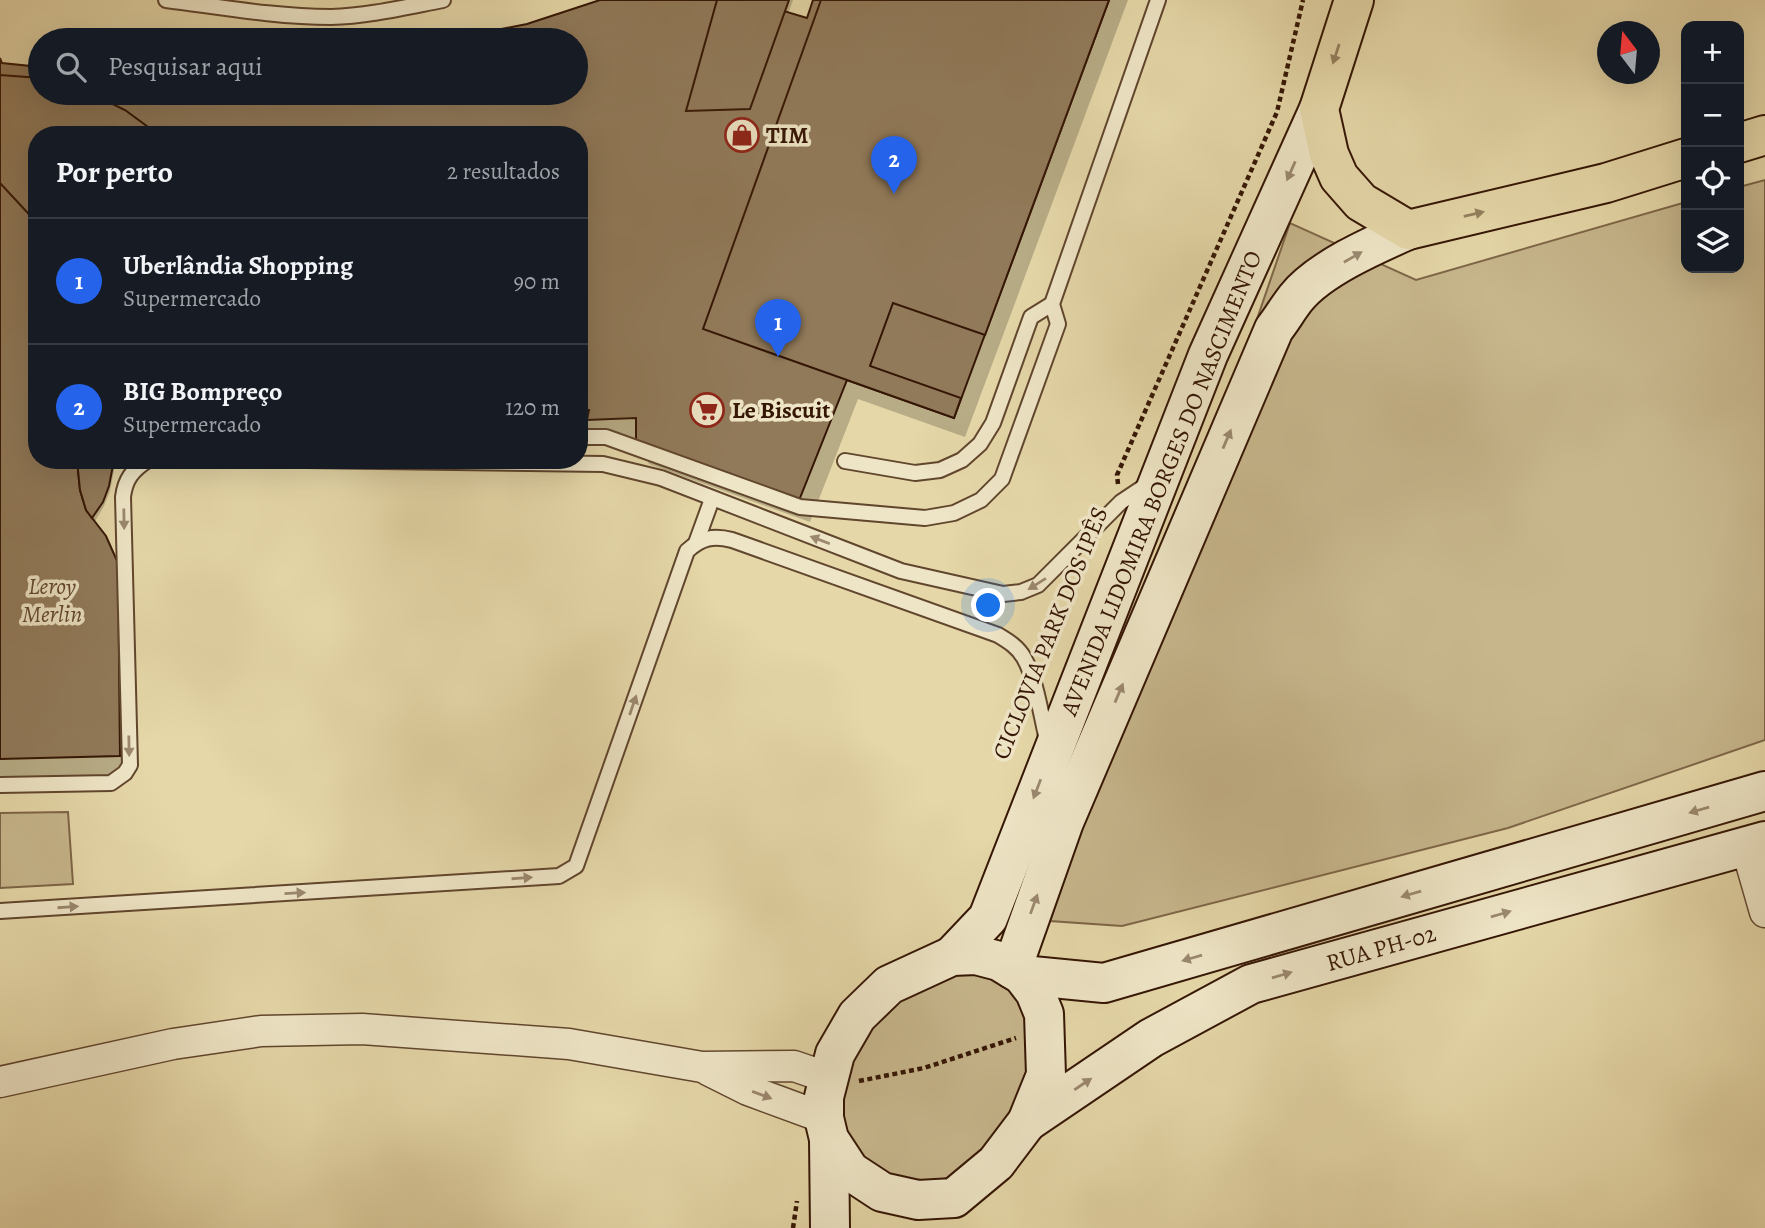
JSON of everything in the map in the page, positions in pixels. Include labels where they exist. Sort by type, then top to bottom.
[{"type":"main road","name":"AVENIDA LIDOMIRA BORGES DO NASCIMENTO","points":[[1319,108],[1354,0]]},
{"type":"main road","points":[[1319,108],[1329,155],[1339,177],[1360,202],[1408,230],[1606,183],[1681,160]]},
{"type":"main road","points":[[1744,141],[1765,135]]},
{"type":"street","name":"AVENIDA LIDOMIRA BORGES DO NASCIMENTO","points":[[952,956],[988,918],[1208,355],[1319,108]]},
{"type":"street","name":"AVENIDA LIDOMIRA BORGES DO NASCIMENTO","points":[[1017,972],[1064,822],[1274,330],[1297,296],[1340,264],[1408,230]]},
{"type":"street","points":[[1164,469],[1211,478]]},
{"type":"street","name":"RUA PH-02","points":[[1017,972],[1104,983],[1765,791]]},
{"type":"street","points":[[1755,843],[1765,912]]},
{"type":"street","name":"RUA PH-02","points":[[1027,1122],[1151,1038],[1251,984],[1755,843]]},
{"type":"street","points":[[702,1067],[827,1128],[850,1171],[882,1192],[918,1200],[947,1213],[996,1163],[1027,1122],[1045,1075],[1044,1014],[1035,992],[1017,972],[999,961],[976,955],[952,956],[889,985],[857,1016],[835,1054],[824,1097],[827,1128],[830,1228]]},
{"type":"street","points":[[0,1083],[173,1044],[273,1031],[362,1029],[569,1044],[702,1067],[794,1066],[829,1078]]},
{"type":"lane","points":[[166,0],[278,15],[334,17],[388,11],[443,0]]},
{"type":"lane","points":[[588,437],[606,437],[800,507],[925,518],[954,513],[981,500],[1002,479],[1058,324],[1052,304],[1158,0]]},
{"type":"lane","points":[[845,461],[915,473],[940,470],[962,460],[980,444],[993,423],[1031,317],[1052,304]]},
{"type":"lane","points":[[588,464],[603,464],[661,478],[901,571],[1003,594],[1021,592],[1038,585],[1121,502],[1164,469]]},
{"type":"lane","points":[[0,785],[111,783],[125,773],[130,765],[123,498],[124,486],[137,469]]},
{"type":"lane","points":[[696,543],[712,499]]},
{"type":"lane","points":[[0,911],[559,876],[576,866],[687,551],[707,538],[732,540],[998,635],[1012,644],[1023,656],[1030,672],[1051,754]]},
{"type":"path","name":"CICLOVIA PARK DOS IPÊS","points":[[1121,502],[1117,475],[1277,112],[1303,0]]},
{"type":"path","points":[[793,1228],[797,1199]]},
{"type":"shaded area","points":[[1765,180],[1765,740],[1508,828],[1122,926],[1050,921],[1290,223],[1416,280],[1681,203],[1681,273],[1744,273],[1744,186]]},
{"type":"shaded area","points":[[68,812],[73,884],[0,888],[0,813]]},
{"type":"shaded area","points":[[974,970],[1010,984],[1030,1017],[1031,1072],[1014,1115],[985,1154],[955,1176],[920,1185],[887,1178],[861,1161],[843,1134],[839,1098],[848,1060],[868,1024],[898,997],[935,978]]},
{"type":"building","points":[[600,0],[747,0],[807,18],[813,0],[1109,0],[954,418],[847,380],[798,503],[636,444],[636,418],[588,420],[588,126],[28,126],[28,469],[78,469],[86,510],[106,536],[118,563],[120,756],[0,759],[0,58],[2,63],[28,66],[28,105],[588,105],[588,28],[506,28],[527,24]]},
{"type":"building","points":[[717,0],[789,0],[750,109],[686,111]]},
{"type":"building","points":[[821,0],[1109,0],[985,335],[893,303],[870,366],[961,398],[954,418],[703,329]]},
{"type":"building","points":[[0,75],[28,77],[28,105],[115,105],[147,126],[28,126],[28,213],[0,183]]},
{"type":"building","points":[[78,469],[112,469],[103,502],[92,518],[86,510]]},
{"type":"place","name":"TIM","points":[[742,135]]},
{"type":"place","name":"BIG Bompreço","points":[[894,194]]},
{"type":"place","name":"Uberlândia Shopping","points":[[778,357]]},
{"type":"place","name":"Le Biscuit","points":[[707,410]]},
{"type":"park label","name":"Leroy Merlin","points":[[52,600]]}]
